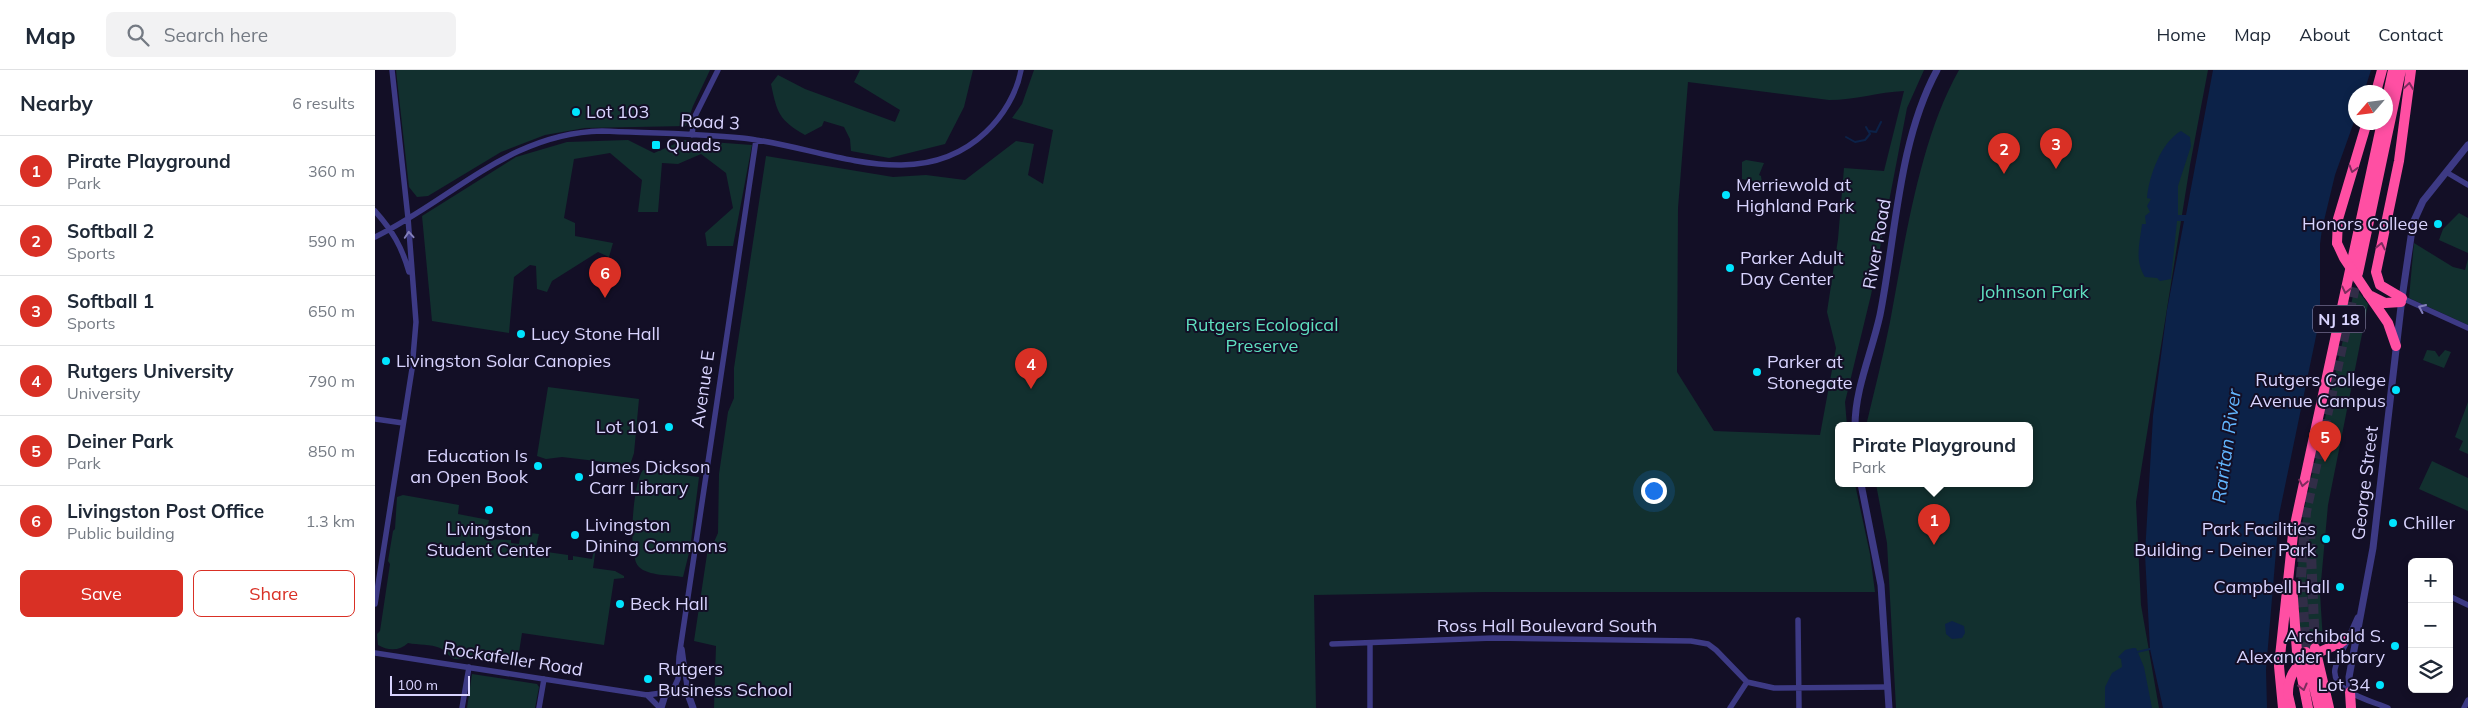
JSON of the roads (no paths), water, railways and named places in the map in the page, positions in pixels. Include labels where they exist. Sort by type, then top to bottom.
[{"type":"highway","points":[[2378,85],[2382,70]]},
{"type":"highway","points":[[2390,85],[2393,70]]},
{"type":"highway","points":[[2358,273],[2401,70]]},
{"type":"highway","points":[[2402,300],[2380,285],[2376,275],[2399,161],[2411,70]]},
{"type":"highway","points":[[2365,130],[2338,219],[2337,243],[2343,258],[2369,294],[2380,305],[2396,346]]},
{"type":"highway","name":"NJ 18","points":[[2309,708],[2299,669],[2293,618],[2293,534],[2381,130]]},
{"type":"highway","points":[[2380,305],[2402,300]]},
{"type":"highway","points":[[2283,708],[2279,666],[2293,534]]},
{"type":"highway","points":[[2291,708],[2288,695],[2290,678],[2299,664],[2312,654],[2339,644],[2350,636]]},
{"type":"highway","points":[[2319,708],[2310,650],[2329,708]]},
{"type":"highway","points":[[2350,692],[2351,708]]},
{"type":"street","points":[[375,604],[415,338],[408,218],[392,70]]},
{"type":"street","points":[[692,135],[694,118],[718,70]]},
{"type":"street","name":"Road 3","points":[[375,237],[391,229],[513,152],[545,140],[590,132],[692,135],[756,140],[871,163],[909,166],[943,159],[978,140],[991,127],[1015,90],[1021,70]]},
{"type":"street","name":"River Road","points":[[1855,422],[1856,404],[1881,311],[1911,143],[1921,104],[1937,70]]},
{"type":"street","name":"Avenue E","points":[[661,708],[662,699],[671,691],[678,680],[756,140]]},
{"type":"street","name":"George Street","points":[[2350,692],[2349,678],[2373,548],[2396,346],[2415,216],[2423,201],[2468,145]]},
{"type":"street","points":[[2446,172],[2468,185]]},
{"type":"street","points":[[375,211],[391,229],[404,253],[413,284]]},
{"type":"street","points":[[2402,300],[2468,328]]},
{"type":"street","points":[[375,419],[403,423]]},
{"type":"street","points":[[1862,487],[1879,568],[1889,708]]},
{"type":"street","points":[[2453,598],[2468,605]]},
{"type":"street","points":[[2362,606],[2335,673],[2339,684],[2350,692],[2388,708]]},
{"type":"street","points":[[1798,620],[1799,708]]},
{"type":"street","name":"Ross Hall Boulevard South","points":[[1332,644],[1493,638],[1691,641],[1708,644],[1747,682]]},
{"type":"street","name":"Avenue E","points":[[682,642],[688,694],[693,708]]},
{"type":"street","points":[[1370,644],[1370,708]]},
{"type":"street","name":"Rockafeller Road","points":[[375,653],[647,695],[671,691]]},
{"type":"street","points":[[463,708],[469,667]]},
{"type":"street","points":[[539,708],[544,679]]},
{"type":"street","points":[[1730,708],[1747,682],[1774,688],[1888,687]]},
{"type":"street","points":[[671,691],[688,694]]},
{"type":"street","points":[[647,695],[661,708]]},
{"type":"street","points":[[2465,708],[2468,700]]},
{"type":"water","name":"Raritan River","points":[[2213,70],[2371,70],[2366,85],[2348,85],[2348,130],[2351,130],[2335,175],[2322,229],[2320,244],[2320,317],[2279,515],[2266,670],[2267,708],[2163,708],[2150,649],[2145,554],[2153,416],[2167,310],[2184,221],[2177,221],[2171,279],[2160,281],[2157,278],[2145,277],[2140,264],[2139,244],[2142,224],[2146,224],[2145,216],[2150,212],[2147,206],[2151,199],[2147,198],[2153,170],[2162,151],[2174,136],[2181,131],[2190,137],[2191,146],[2178,186],[2178,215],[2186,215]]},
{"type":"water","points":[[1952,621],[1964,626],[1965,633],[1962,638],[1952,639],[1946,634],[1945,624]]},
{"type":"water","points":[[2136,648],[2144,667],[2152,708],[2105,708],[2105,687],[2112,673],[2122,667],[2121,659],[2118,657],[2125,650]]},
{"type":"waterway","points":[[1869,131],[1876,132],[1881,122]]},
{"type":"waterway","points":[[1846,137],[1855,142],[1865,140],[1870,134],[1866,127]]},
{"type":"waterway","points":[[2137,652],[2150,649]]},
{"type":"tunnel","points":[[2306,652],[2301,577],[2306,512],[2358,273]]},
{"type":"tunnel","points":[[2310,529],[2315,648]]},
{"type":"place","name":"Lot 103","points":[[576,112]]},
{"type":"place","name":"Quads","points":[[656,145]]},
{"type":"place","name":"Softball 1","points":[[2056,169]]},
{"type":"place","name":"Softball 2","points":[[2004,174]]},
{"type":"place","name":"Merriewold at Highland Park","points":[[1726,195]]},
{"type":"place","name":"Honors College","points":[[2438,224]]},
{"type":"place","name":"Parker Adult Day Center","points":[[1730,268]]},
{"type":"place","name":"Livingston Post Office","points":[[605,298]]},
{"type":"place","name":"Lucy Stone Hall","points":[[521,334]]},
{"type":"place","name":"Livingston Solar Canopies","points":[[386,361]]},
{"type":"place","name":"Parker at Stonegate","points":[[1757,372]]},
{"type":"place","name":"Rutgers University","points":[[1031,389]]},
{"type":"place","name":"Rutgers College Avenue Campus","points":[[2396,390]]},
{"type":"place","name":"Lot 101","points":[[669,427]]},
{"type":"place","name":"Deiner Park","points":[[2325,462]]},
{"type":"place","name":"Education Is an Open Book","points":[[538,466]]},
{"type":"place","name":"James Dickson Carr Library","points":[[579,477]]},
{"type":"place","name":"Livingston Student Center","points":[[489,510]]},
{"type":"place","name":"Chiller","points":[[2393,523]]},
{"type":"place","name":"Livingston Dining Commons","points":[[575,535]]},
{"type":"place","name":"Park Facilities Building - Deiner Park","points":[[2326,539]]},
{"type":"place","name":"Pirate Playground","points":[[1934,545]]},
{"type":"place","name":"Campbell Hall","points":[[2340,587]]},
{"type":"place","name":"Beck Hall","points":[[620,604]]},
{"type":"place","name":"Archibald S. Alexander Library","points":[[2395,646]]},
{"type":"place","name":"Rutgers Business School","points":[[648,679]]},
{"type":"place","name":"Lot 34","points":[[2380,685]]},
{"type":"park label","name":"Johnson Park","points":[[2034,292]]},
{"type":"park label","name":"Rutgers Ecological Preserve","points":[[1262,335]]}]
